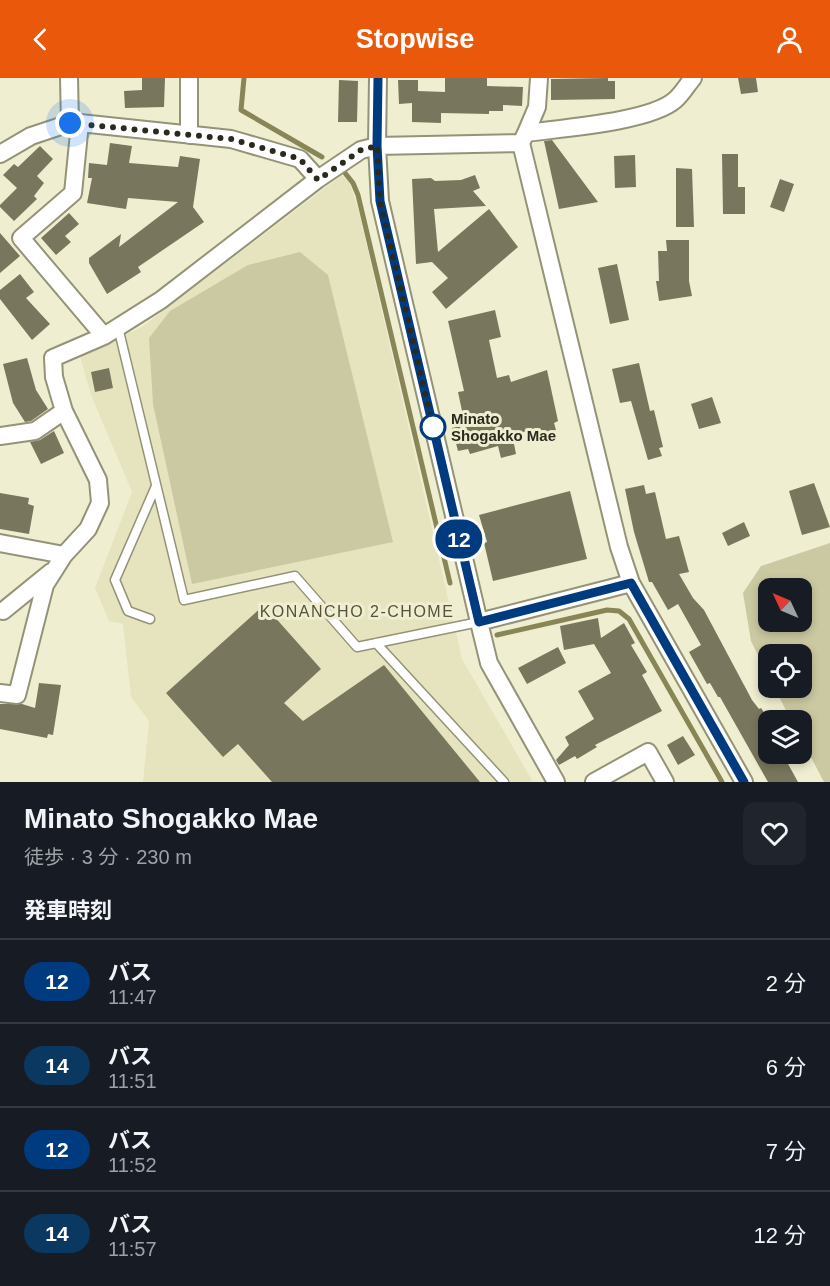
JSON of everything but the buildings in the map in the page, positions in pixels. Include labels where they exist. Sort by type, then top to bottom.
[{"type":"street","points":[[69,78],[75,123],[73,193],[21,238],[111,332]]},
{"type":"street","points":[[189,78],[189,135]]},
{"type":"street","points":[[378,78],[377,146],[380,201],[489,663],[552,780]]},
{"type":"street","points":[[539,78],[537,106],[524,138],[619,547],[631,583],[744,782]]},
{"type":"street","points":[[0,693],[17,695],[45,585],[60,562],[88,529],[100,503],[98,480],[64,411],[54,377],[53,358],[111,332],[161,300],[318,180],[361,150],[377,146],[524,138],[634,117],[658,110],[675,100],[693,78]]},
{"type":"street","points":[[0,154],[31,136],[75,123],[231,139],[300,159],[318,180]]},
{"type":"street","points":[[0,436],[35,431],[64,411]]},
{"type":"street","points":[[0,543],[60,562]]},
{"type":"street","points":[[3,611],[60,562]]},
{"type":"street","points":[[479,622],[631,583]]},
{"type":"street","points":[[594,782],[648,752],[665,782]]},
{"type":"lane","points":[[111,332],[156,485],[184,600],[295,576],[357,646],[479,622]]},
{"type":"lane","points":[[150,619],[128,610],[115,580],[156,485]]},
{"type":"lane","points":[[376,643],[504,782]]},
{"type":"shaded area","points":[[342,175],[350,183],[359,212],[462,659],[532,780],[530,782],[143,782],[149,721],[131,697],[123,624],[109,621],[95,588],[132,492],[91,395],[80,356],[142,327]]},
{"type":"shaded area","points":[[300,252],[328,275],[393,542],[192,584],[153,404],[149,338],[170,311],[248,265]]},
{"type":"shaded area","points":[[830,543],[830,782],[824,782],[812,759],[812,710],[786,710],[780,698],[812,698],[812,644],[758,644],[758,655],[751,641],[743,593],[761,566]]},
{"type":"waterway","points":[[244,78],[241,110],[322,157]]},
{"type":"waterway","points":[[345,173],[353,183],[358,195],[450,583]]},
{"type":"waterway","points":[[497,635],[607,610],[619,611],[629,619],[722,782]]},
{"type":"bus line","name":"12","points":[[378,78],[377,146],[380,201],[479,622],[631,583],[744,782]]},
{"type":"place","name":"Minato Shogakko Mae","points":[[433,427]]},
{"type":"district","name":"KONANCHO 2-CHOME","points":[[357,611]]},
{"type":"route","points":[[70,123],[231,139],[300,159],[318,180],[361,150],[377,146],[380,201],[433,427]]}]
